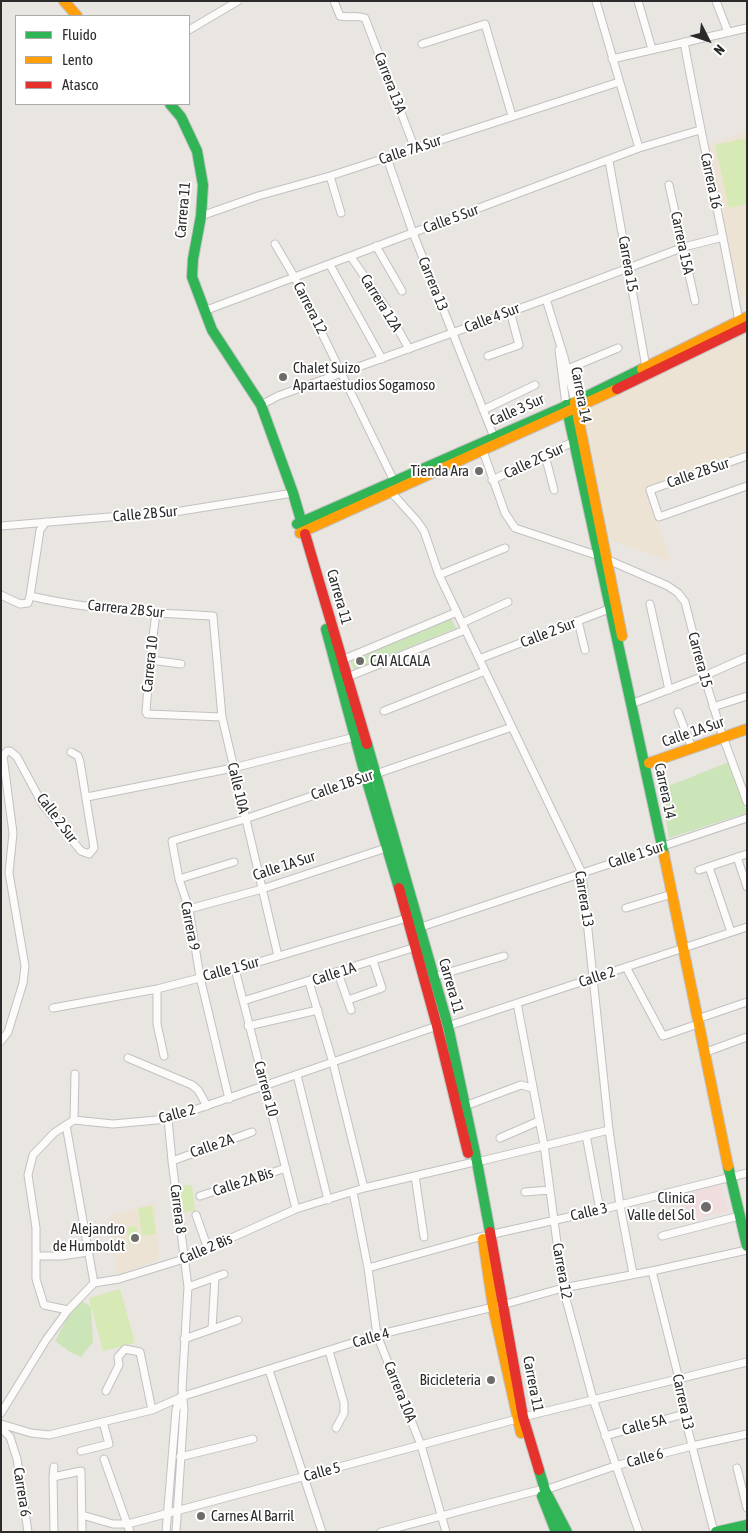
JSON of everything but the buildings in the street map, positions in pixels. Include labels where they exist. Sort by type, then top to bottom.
[{"type":"street","points":[[64,1],[76,15]]},
{"type":"street","points":[[190,29],[238,1]]},
{"type":"street","name":"Carrera 13A","points":[[334,1],[340,16],[365,18],[415,148]]},
{"type":"street","points":[[596,1],[639,148]]},
{"type":"street","points":[[638,1],[652,49]]},
{"type":"street","points":[[716,1],[728,32]]},
{"type":"street","points":[[422,44],[485,24],[512,116]]},
{"type":"street","points":[[612,59],[747,28]]},
{"type":"street","name":"Carrera 16","points":[[684,42],[700,130],[744,322]]},
{"type":"street","name":"Calle 7A Sur","points":[[201,216],[258,196],[387,158],[619,82]]},
{"type":"street","name":"Carrera 11","points":[[171,105],[181,117],[197,151],[203,185],[201,216],[193,258],[192,277],[212,330],[261,404],[279,454],[420,946],[437,1026],[473,1162]]},
{"type":"street","name":"Calle 5 Sur","points":[[204,311],[609,161],[639,148],[700,130]]},
{"type":"street","name":"Carrera 13","points":[[387,158],[412,233],[454,333],[494,437]]},
{"type":"street","name":"Carrera 15","points":[[609,161],[646,367]]},
{"type":"street","points":[[330,176],[341,213]]},
{"type":"street","name":"Carrera 15A","points":[[669,184],[695,301]]},
{"type":"street","name":"Calle 4 Sur","points":[[261,404],[278,396],[510,311],[546,300],[684,247],[724,237]]},
{"type":"street","name":"Carrera 12","points":[[275,244],[295,278],[342,373]]},
{"type":"street","points":[[376,246],[402,291]]},
{"type":"street","name":"Carrera 12A","points":[[351,257],[387,309],[409,349]]},
{"type":"street","points":[[330,265],[382,359]]},
{"type":"street","name":"Carrera 14","points":[[546,300],[558,342],[743,1219],[747,1246]]},
{"type":"street","points":[[488,356],[519,345],[510,311]]},
{"type":"street","name":"Calle 3 Sur","points":[[300,528],[494,437],[571,407],[646,367],[744,322]]},
{"type":"street","name":"Calle 3 Sur","points":[[393,486],[483,450],[744,322]]},
{"type":"street","points":[[564,371],[618,348]]},
{"type":"street","points":[[342,373],[393,486]]},
{"type":"street","points":[[483,410],[535,385]]},
{"type":"street","name":"Carrera 14","points":[[571,407],[576,441],[603,557]]},
{"type":"street","name":"Calle 2C Sur","points":[[492,480],[576,441]]},
{"type":"street","name":"Carrera 15","points":[[483,450],[505,513],[515,528],[603,557],[668,586],[678,593],[685,602],[713,707],[747,802]]},
{"type":"street","points":[[545,455],[554,490]]},
{"type":"street","name":"Calle 2B Sur","points":[[747,457],[650,490],[659,516],[747,486]]},
{"type":"street","name":"Carrera 13","points":[[393,486],[424,531],[439,575],[456,612],[582,873],[609,1130],[633,1274]]},
{"type":"street","name":"Calle 2B Sur","points":[[1,526],[181,511],[291,494]]},
{"type":"street","points":[[1,595],[20,604],[28,603],[40,530],[46,522]]},
{"type":"street","name":"Carrera 11","points":[[300,528],[342,660],[343,679],[355,737],[371,776],[386,848],[407,918],[415,929]]},
{"type":"street","points":[[439,575],[505,548]]},
{"type":"street","name":"Carrera 2B Sur","points":[[30,596],[83,606],[213,616]]},
{"type":"street","points":[[343,679],[463,626],[508,602]]},
{"type":"street","points":[[650,604],[669,690]]},
{"type":"street","name":"Calle 2 Sur","points":[[479,659],[613,607]]},
{"type":"street","points":[[342,660],[456,612]]},
{"type":"street","name":"Carrera 10","points":[[156,613],[150,660],[147,714],[222,717]]},
{"type":"street","name":"Calle 10A","points":[[213,616],[222,717],[278,956]]},
{"type":"street","points":[[578,621],[585,650]]},
{"type":"street","points":[[633,703],[704,676],[747,657]]},
{"type":"street","points":[[150,660],[181,664]]},
{"type":"street","points":[[384,711],[485,671]]},
{"type":"street","points":[[713,707],[747,696]]},
{"type":"street","name":"Carrera 14","points":[[633,703],[649,763],[653,796]]},
{"type":"street","points":[[678,712],[692,748]]},
{"type":"street","name":"Calle 1B Sur","points":[[172,841],[245,819],[512,727]]},
{"type":"street","name":"Calle 1A Sur","points":[[649,763],[747,729]]},
{"type":"street","points":[[71,752],[78,756],[87,797],[233,768],[355,737]]},
{"type":"street","name":"Calle 2 Sur","points":[[1,1041],[8,1032],[23,983],[25,966],[8,873],[12,833],[3,756],[10,751],[17,757],[43,805],[81,851],[89,854],[94,848],[86,803],[87,797]]},
{"type":"street","name":"Calle 1 Sur","points":[[415,929],[747,818]]},
{"type":"street","name":"Carrera 9","points":[[172,841],[180,879],[190,909],[200,977],[229,1099]]},
{"type":"street","name":"Carrera 14","points":[[664,846],[672,894],[685,947]]},
{"type":"street","name":"Calle 1A Sur","points":[[190,909],[262,889],[386,848]]},
{"type":"street","points":[[699,870],[747,854]]},
{"type":"street","points":[[737,857],[747,887]]},
{"type":"street","points":[[180,879],[234,862]]},
{"type":"street","points":[[709,867],[730,932]]},
{"type":"street","points":[[626,908],[672,894]]},
{"type":"street","name":"Calle 1 Sur","points":[[53,1008],[157,989],[235,969],[407,918]]},
{"type":"street","name":"Calle 2","points":[[448,1026],[747,927]]},
{"type":"street","name":"Carrera 11","points":[[420,946],[433,977],[448,1026],[465,1106],[498,1306],[520,1418],[556,1532]]},
{"type":"street","name":"Calle 1A","points":[[243,1001],[420,946]]},
{"type":"street","points":[[433,977],[504,956]]},
{"type":"street","points":[[348,1000],[382,988],[374,961]]},
{"type":"street","points":[[626,967],[663,1036],[747,1002]]},
{"type":"street","name":"Carrera 10","points":[[235,969],[296,1209]]},
{"type":"street","points":[[338,972],[351,1010]]},
{"type":"street","points":[[309,982],[333,1063],[364,1188]]},
{"type":"street","points":[[157,989],[157,1024],[164,1056]]},
{"type":"street","name":"Carrera 12","points":[[517,1003],[544,1145],[563,1288],[592,1399],[639,1532]]},
{"type":"street","name":"Calle 1A","points":[[248,1026],[318,1010]]},
{"type":"street","name":"Carrera 14","points":[[700,1021],[710,1051],[733,1177]]},
{"type":"street","name":"Calle 2","points":[[74,1120],[113,1124],[168,1119],[437,1026]]},
{"type":"street","points":[[710,1051],[747,1037]]},
{"type":"street","points":[[128,1058],[192,1085],[198,1090],[207,1106]]},
{"type":"street","points":[[68,1310],[44,1305],[36,1279],[36,1228],[28,1175],[33,1156],[38,1149],[54,1133],[74,1120],[75,1074]]},
{"type":"street","points":[[297,1075],[328,1200]]},
{"type":"street","points":[[465,1106],[521,1085],[533,1088]]},
{"type":"street","name":"Carrera 8","points":[[168,1119],[188,1287],[176,1532]]},
{"type":"street","points":[[500,1138],[539,1121]]},
{"type":"street","points":[[1,1413],[46,1340],[68,1310],[94,1284],[66,1125]]},
{"type":"street","name":"Calle 2 Bis","points":[[94,1284],[119,1279],[184,1259],[296,1209],[364,1188],[609,1130]]},
{"type":"street","name":"Calle 2A","points":[[172,1161],[252,1132]]},
{"type":"street","points":[[586,1134],[600,1210]]},
{"type":"street","name":"Calle 2A Bis","points":[[200,1196],[286,1168]]},
{"type":"street","name":"Calle 3","points":[[368,1268],[486,1236],[747,1173]]},
{"type":"street","points":[[415,1176],[424,1237]]},
{"type":"street","points":[[525,1192],[550,1190]]},
{"type":"street","name":"Carrera 10A","points":[[353,1192],[368,1268],[377,1335],[420,1445],[446,1532]]},
{"type":"street","points":[[196,1215],[208,1249]]},
{"type":"street","points":[[662,1236],[743,1219]]},
{"type":"street","name":"Calle 4","points":[[1,1424],[31,1433],[49,1435],[152,1410],[182,1395],[269,1370],[377,1335],[498,1306],[563,1288],[747,1250]]},
{"type":"street","points":[[36,1256],[61,1256],[88,1252]]},
{"type":"street","name":"Carrera 13","points":[[652,1271],[679,1379],[684,1414],[715,1532]]},
{"type":"street","points":[[188,1287],[224,1274]]},
{"type":"street","points":[[212,1329],[214,1277]]},
{"type":"street","points":[[184,1339],[238,1320]]},
{"type":"street","points":[[106,1392],[118,1365],[120,1352],[125,1349],[140,1352],[152,1410]]},
{"type":"street","points":[[329,1351],[344,1403],[344,1413],[336,1428]]},
{"type":"street","name":"Calle 5","points":[[129,1528],[176,1511],[520,1418],[747,1362]]},
{"type":"street","points":[[269,1370],[322,1532]]},
{"type":"street","name":"Carrera 8","points":[[166,1532],[176,1410],[182,1395]]},
{"type":"street","name":"Calle 5A","points":[[605,1436],[684,1414]]},
{"type":"street","points":[[81,1451],[109,1444],[103,1422]]},
{"type":"street","name":"Carrera 6","points":[[1,1428],[10,1437],[17,1459],[28,1532]]},
{"type":"street","name":"Calle 6","points":[[381,1532],[542,1490],[615,1466],[747,1434]]},
{"type":"street","points":[[180,1456],[253,1439]]},
{"type":"street","points":[[104,1459],[129,1528]]},
{"type":"street","points":[[54,1467],[52,1477],[54,1532]]},
{"type":"street","points":[[737,1468],[747,1508]]},
{"type":"street","points":[[52,1477],[81,1471],[82,1532]]},
{"type":"street","name":"Carrera 11","points":[[542,1490],[566,1532]]},
{"type":"street","points":[[82,1515],[129,1528]]},
{"type":"street","points":[[715,1532],[747,1525]]},
{"type":"shaded area","points":[[747,131],[747,296],[739,299],[709,145]]},
{"type":"shaded area","points":[[747,331],[747,451],[646,488],[671,562],[608,539],[581,410]]},
{"type":"shaded area","points":[[720,1185],[728,1211],[689,1221],[681,1200],[685,1199],[684,1195]]},
{"type":"shaded area","name":"Alejandro de Humboldt","points":[[155,1203],[159,1260],[117,1275],[109,1216]]},
{"type":"green space","points":[[747,138],[747,204],[729,208],[715,145]]},
{"type":"green space","points":[[451,618],[456,628],[354,670],[350,661]]},
{"type":"green space","points":[[729,762],[747,813],[669,838],[661,789]]},
{"type":"green space","points":[[192,1185],[195,1211],[181,1212],[178,1186]]},
{"type":"green space","points":[[152,1206],[156,1234],[142,1236],[138,1208]]},
{"type":"green space","points":[[137,1226],[139,1242],[129,1244],[127,1227]]},
{"type":"green space","points":[[120,1289],[135,1343],[103,1351],[89,1298]]},
{"type":"green space","points":[[82,1301],[91,1307],[93,1342],[81,1357],[70,1352],[55,1341],[69,1315]]},
{"type":"traffic: fast","points":[[171,105],[181,117],[197,151],[203,185],[201,216],[193,259],[192,277],[212,330],[261,405],[293,493],[305,534]]},
{"type":"traffic: fast","points":[[297,524],[575,402],[642,369]]},
{"type":"traffic: fast","points":[[566,405],[664,855]]},
{"type":"traffic: fast","points":[[326,629],[366,778],[399,888]]},
{"type":"traffic: fast","points":[[367,744],[448,1026],[490,1232]]},
{"type":"traffic: fast","points":[[728,1166],[747,1246]]},
{"type":"traffic: fast","points":[[539,1470],[545,1490],[567,1532]]},
{"type":"traffic: fast","points":[[542,1496],[556,1532]]},
{"type":"traffic: fast","points":[[716,1532],[747,1525]]},
{"type":"traffic: slow","points":[[64,1],[76,15]]},
{"type":"traffic: slow","points":[[642,369],[747,317]]},
{"type":"traffic: slow","points":[[300,533],[617,389]]},
{"type":"traffic: slow","points":[[575,402],[622,636]]},
{"type":"traffic: slow","points":[[649,763],[747,729]]},
{"type":"traffic: slow","points":[[664,855],[728,1166]]},
{"type":"traffic: slow","points":[[483,1239],[493,1307],[521,1433]]},
{"type":"traffic: jam","points":[[617,389],[747,326]]},
{"type":"traffic: jam","points":[[305,534],[367,744]]},
{"type":"traffic: jam","points":[[399,888],[437,1026],[468,1153]]},
{"type":"traffic: jam","points":[[490,1232],[523,1417],[539,1470]]},
{"type":"place","name":"Chalet Suizo Apartaestudios Sogamoso","points":[[283,377]]},
{"type":"place","name":"Tienda Ara","points":[[479,471]]},
{"type":"place","name":"CAI ALCALA","points":[[360,661]]},
{"type":"place","name":"Clinica Valle del Sol","points":[[706,1207]]},
{"type":"place","name":"Alejandro de Humboldt","points":[[135,1238]]},
{"type":"place","name":"Bicicleteria","points":[[491,1380]]},
{"type":"place","name":"Carnes Al Barril","points":[[201,1516]]}]
